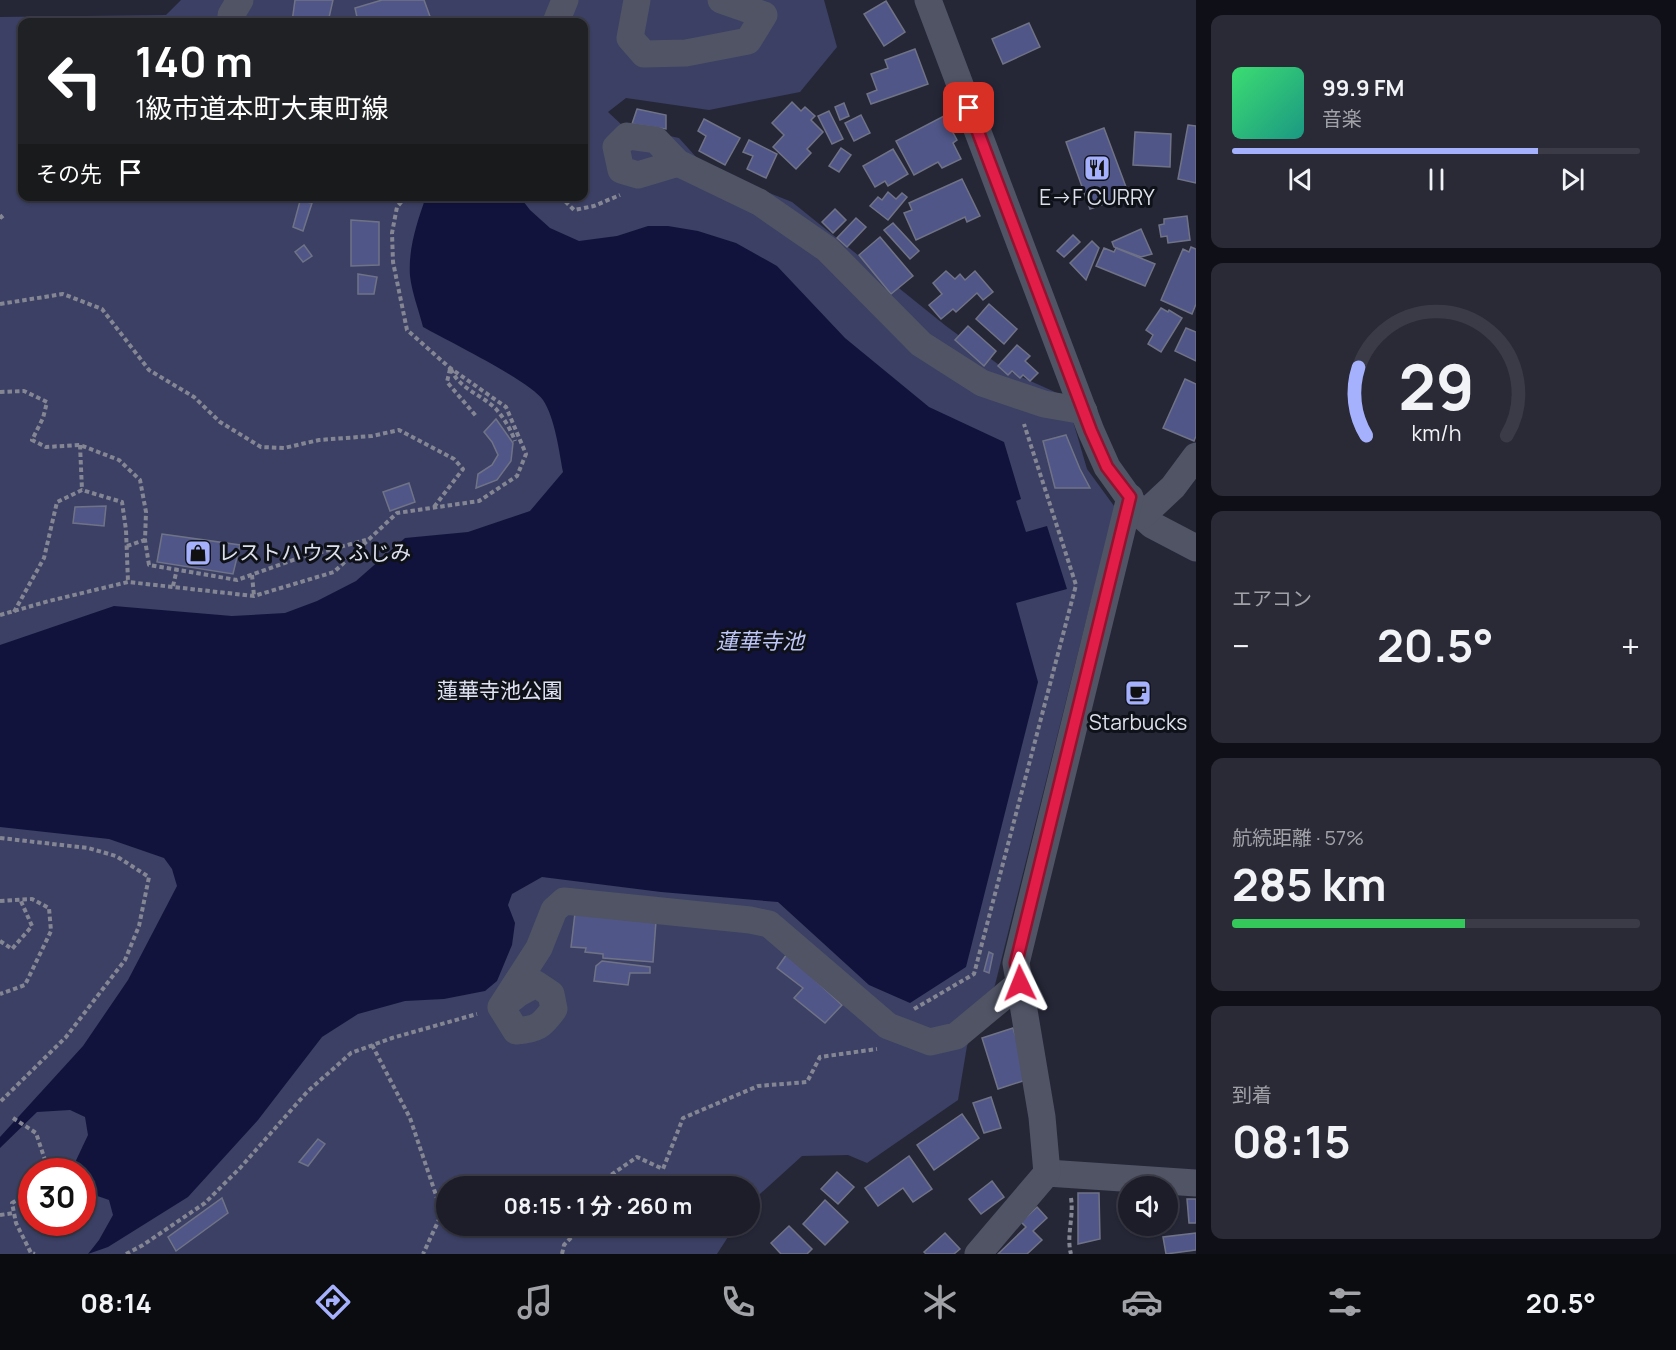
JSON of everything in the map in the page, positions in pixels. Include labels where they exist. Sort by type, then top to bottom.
[{"type":"street","points":[[231,18],[240,0]]},
{"type":"street","points":[[558,18],[565,0]]},
{"type":"street","points":[[637,0],[630,39],[644,54],[686,53],[748,41],[764,15],[721,0]]},
{"type":"street","points":[[928,0],[1107,467],[1152,525],[1196,548]]},
{"type":"street","points":[[678,163],[759,202],[827,249],[921,344],[982,383],[1044,404],[1084,411]]},
{"type":"street","points":[[978,1254],[1047,1173],[1042,1117],[1018,973],[1136,507],[1173,487],[1196,456]]},
{"type":"street","points":[[501,1007],[539,948],[554,910],[564,901],[750,920],[769,924],[888,1026],[906,1022],[930,1042],[956,1036],[1018,973]]},
{"type":"street","points":[[1047,1173],[1196,1183]]},
{"type":"path","points":[[565,201],[574,210],[594,206],[622,194]]},
{"type":"path","points":[[0,615],[128,582],[254,596],[334,572],[397,513],[479,501],[517,476],[526,454],[506,407],[450,368],[407,330],[393,262],[392,233],[397,207],[402,201]]},
{"type":"path","points":[[0,215],[4,220]]},
{"type":"path","points":[[0,304],[63,294],[102,309],[149,370],[194,397],[220,422],[261,447],[284,448],[320,440],[372,436],[399,430],[454,459],[463,470],[434,507]]},
{"type":"path","points":[[450,368],[447,382],[476,416]]},
{"type":"path","points":[[450,368],[455,380],[495,408],[515,441]]},
{"type":"path","points":[[0,392],[24,391],[47,402],[43,418],[32,440],[46,447],[80,445],[119,460],[140,480],[146,512],[145,540],[149,565],[237,580],[299,558],[369,539]]},
{"type":"path","points":[[609,1176],[637,1157],[663,1169],[683,1118],[758,1086],[807,1082],[820,1057],[892,1046],[906,1022],[974,974],[1076,585],[1024,423]]},
{"type":"path","points":[[80,445],[82,490]]},
{"type":"path","points":[[14,612],[44,558],[57,502],[82,490],[122,502],[128,582]]},
{"type":"path","points":[[127,546],[145,540]]},
{"type":"path","points":[[173,586],[177,569]]},
{"type":"path","points":[[252,575],[254,596]]},
{"type":"path","points":[[0,838],[88,848],[116,856],[149,877],[139,926],[125,960],[66,1037],[0,1102]]},
{"type":"path","points":[[0,901],[32,899],[49,908],[51,931],[25,985],[0,994]]},
{"type":"path","points":[[0,941],[12,949],[32,926],[20,900]]},
{"type":"path","points":[[126,1254],[205,1203],[240,1168],[307,1092],[351,1053],[501,1007]]},
{"type":"path","points":[[372,1045],[410,1118],[442,1213],[423,1254]]},
{"type":"path","points":[[12,1118],[36,1133],[44,1158]]},
{"type":"path","points":[[1071,1196],[1073,1208],[1069,1245],[1071,1254]]},
{"type":"path","points":[[18,1200],[12,1203],[16,1223],[31,1253],[35,1254]]},
{"type":"path","points":[[0,1215],[14,1213]]},
{"type":"path","points":[[562,1254],[564,1245],[573,1236]]},
{"type":"green space","name":"蓮華寺池公園","points":[[181,0],[824,0],[837,47],[800,92],[709,110],[626,98],[608,112],[623,126],[679,138],[705,167],[792,202],[946,326],[1006,370],[1066,397],[1087,469],[1117,510],[1092,597],[995,985],[967,1046],[958,1100],[867,1163],[848,1155],[802,1156],[760,1194],[760,1176],[436,1176],[436,1236],[729,1236],[717,1254],[0,1254],[0,17],[166,15]]},
{"type":"water","name":"蓮華寺池","points":[[425,201],[523,201],[550,228],[579,241],[617,236],[648,226],[668,226],[698,231],[736,243],[777,266],[845,338],[929,407],[1004,442],[1021,499],[1016,501],[1026,532],[1047,526],[1067,589],[1016,603],[1038,682],[966,967],[910,1003],[869,985],[778,902],[661,892],[542,877],[512,894],[508,905],[515,923],[512,945],[497,981],[485,991],[444,999],[405,1001],[358,1014],[322,1037],[258,1120],[188,1197],[108,1247],[88,1254],[113,1215],[109,1200],[96,1196],[96,1158],[77,1158],[88,1135],[85,1117],[70,1110],[37,1112],[0,1148],[0,1137],[83,1046],[128,980],[177,886],[172,869],[164,858],[109,839],[0,827],[0,645],[114,606],[232,616],[285,613],[317,601],[356,581],[405,538],[468,532],[530,511],[563,472],[551,416],[543,400],[535,392],[488,362],[423,327],[410,276],[410,256]]},
{"type":"building","points":[[295,0],[333,0],[329,18],[293,18]]},
{"type":"building","points":[[382,0],[424,0],[431,18],[357,18],[355,8]]},
{"type":"building","points":[[886,1],[905,32],[884,46],[864,14]]},
{"type":"building","points":[[1029,23],[1040,47],[1003,64],[992,39]]},
{"type":"building","points":[[915,49],[928,84],[871,104],[867,94],[877,90],[871,74],[888,68],[885,60]]},
{"type":"building","points":[[792,102],[801,111],[805,107],[815,116],[811,120],[823,132],[807,149],[811,153],[796,169],[773,147],[784,135],[772,123]]},
{"type":"building","points":[[844,103],[849,116],[840,120],[835,107]]},
{"type":"building","points":[[637,109],[666,115],[666,129],[632,124]]},
{"type":"building","points":[[829,111],[843,139],[832,144],[818,116]]},
{"type":"building","points":[[861,115],[870,133],[854,141],[845,123]]},
{"type":"building","points":[[944,116],[957,140],[953,143],[961,159],[942,168],[938,162],[914,175],[896,141]]},
{"type":"building","points":[[704,119],[740,138],[725,165],[699,151],[706,136],[698,131]]},
{"type":"building","points":[[1188,125],[1196,126],[1196,183],[1178,179]]},
{"type":"building","name":"E→F CURRY","points":[[1104,128],[1129,195],[1090,209],[1066,142]]},
{"type":"building","points":[[1135,132],[1171,134],[1170,167],[1133,165]]},
{"type":"building","points":[[749,140],[777,154],[766,178],[747,169],[753,156],[743,152]]},
{"type":"building","points":[[841,148],[851,155],[839,172],[829,166]]},
{"type":"building","points":[[893,149],[908,174],[888,186],[885,181],[875,187],[863,166]]},
{"type":"building","points":[[962,179],[980,216],[967,222],[965,217],[916,240],[904,213],[912,210],[909,203]]},
{"type":"building","points":[[888,192],[896,199],[902,193],[907,197],[888,220],[870,206],[878,197],[882,200]]},
{"type":"building","points":[[300,201],[312,203],[303,231],[293,227]]},
{"type":"building","points":[[835,209],[846,220],[833,233],[822,222]]},
{"type":"building","points":[[1187,216],[1190,240],[1168,243],[1167,236],[1161,237],[1159,225],[1164,224],[1164,219]]},
{"type":"building","points":[[856,218],[866,227],[847,247],[837,238]]},
{"type":"building","points":[[351,220],[379,222],[379,265],[351,266]]},
{"type":"building","points":[[893,223],[919,251],[910,259],[884,230]]},
{"type":"building","points":[[1141,229],[1152,254],[1141,257],[1114,247],[1112,242]]},
{"type":"building","points":[[1073,235],[1080,242],[1064,257],[1057,251]]},
{"type":"building","points":[[880,237],[913,276],[891,294],[859,255]]},
{"type":"building","points":[[1092,241],[1099,248],[1086,280],[1070,263]]},
{"type":"building","points":[[304,245],[312,256],[303,262],[295,252]]},
{"type":"building","points":[[1191,247],[1196,249],[1196,304],[1192,314],[1161,300],[1183,249],[1189,252]]},
{"type":"building","points":[[1104,248],[1114,252],[1116,248],[1155,264],[1145,286],[1096,266]]},
{"type":"building","points":[[946,271],[955,279],[960,274],[965,280],[975,271],[993,292],[983,300],[977,293],[956,312],[953,309],[941,319],[929,305],[942,294],[933,283]]},
{"type":"building","points":[[358,274],[377,277],[374,294],[358,294]]},
{"type":"building","points":[[989,304],[1017,329],[1004,344],[976,319]]},
{"type":"building","points":[[1161,308],[1182,318],[1161,352],[1148,344],[1153,335],[1146,330]]},
{"type":"building","points":[[968,326],[996,351],[984,366],[955,340]]},
{"type":"building","points":[[1186,328],[1196,332],[1196,361],[1175,351]]},
{"type":"building","points":[[1017,345],[1030,356],[1025,361],[1038,373],[1030,381],[1023,375],[1020,378],[1012,371],[1008,375],[998,366]]},
{"type":"building","points":[[1185,379],[1196,384],[1196,436],[1194,441],[1163,428]]},
{"type":"building","points":[[496,419],[513,443],[511,461],[497,480],[476,488],[478,474],[492,465],[498,455],[484,432]]},
{"type":"building","points":[[1066,435],[1090,488],[1055,488],[1043,441]]},
{"type":"building","points":[[409,483],[415,502],[390,511],[383,492]]},
{"type":"building","points":[[106,506],[104,526],[73,523],[75,507]]},
{"type":"building","name":"レストハウス ふじみ","points":[[162,534],[240,545],[233,574],[157,562]]},
{"type":"building","points":[[575,913],[656,921],[653,962],[603,958],[603,954],[585,952],[586,948],[571,947]]},
{"type":"building","points":[[989,952],[993,954],[989,973],[984,971]]},
{"type":"building","points":[[787,954],[842,1005],[825,1023],[794,998],[803,988],[777,968]]},
{"type":"building","points":[[602,961],[650,967],[650,973],[630,973],[628,985],[594,981],[596,966]]},
{"type":"building","points":[[1013,1028],[1029,1079],[998,1089],[982,1038]]},
{"type":"building","points":[[991,1097],[1001,1128],[984,1133],[973,1103]]},
{"type":"building","points":[[962,1114],[979,1138],[934,1170],[917,1145]]},
{"type":"building","points":[[318,1139],[325,1144],[308,1166],[299,1162]]},
{"type":"building","points":[[909,1156],[932,1189],[913,1202],[903,1188],[878,1206],[865,1188]]},
{"type":"building","points":[[837,1172],[854,1187],[838,1204],[821,1189]]},
{"type":"building","points":[[992,1181],[1004,1197],[981,1214],[969,1199]]},
{"type":"building","points":[[1078,1193],[1099,1193],[1100,1239],[1078,1244]]},
{"type":"building","points":[[222,1198],[228,1213],[176,1251],[168,1237]]},
{"type":"building","points":[[1187,1199],[1196,1199],[1196,1223],[1189,1223]]},
{"type":"building","points":[[825,1200],[848,1222],[825,1245],[803,1224]]},
{"type":"building","points":[[1037,1207],[1047,1218],[1033,1231],[1042,1240],[1027,1254],[998,1254],[1026,1227],[1021,1222]]},
{"type":"building","points":[[789,1226],[812,1249],[807,1254],[781,1254],[771,1243]]},
{"type":"building","points":[[945,1233],[960,1249],[954,1254],[926,1254],[924,1252]]},
{"type":"building","points":[[1196,1233],[1196,1250],[1166,1254],[1163,1237]]},
{"type":"place","name":"E→F CURRY","points":[[1097,168]]},
{"type":"place","name":"レストハウス ふじみ","points":[[198,553]]},
{"type":"place","name":"Starbucks","points":[[1138,693]]},
{"type":"route","points":[[969,108],[1091,431],[1107,467],[1130,497],[1016,963],[1020,983]]}]
